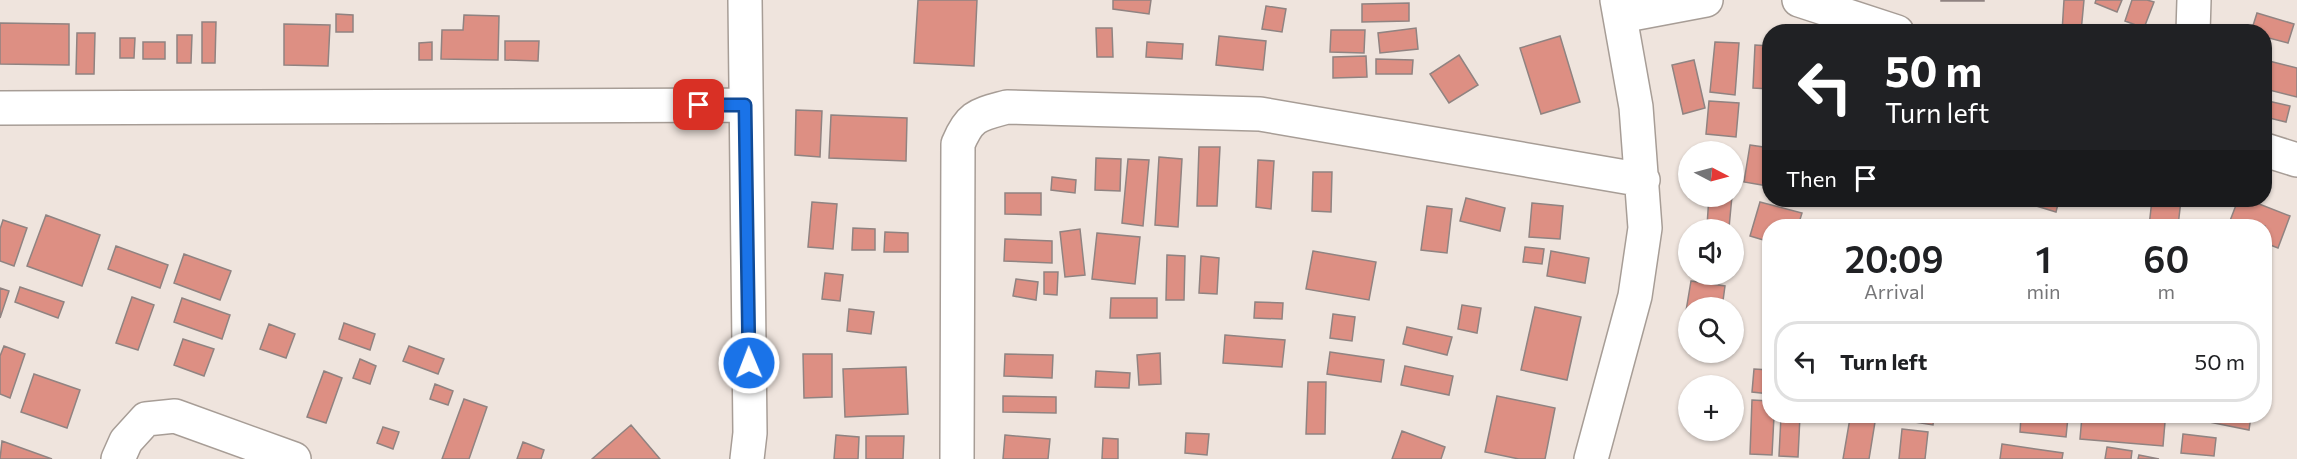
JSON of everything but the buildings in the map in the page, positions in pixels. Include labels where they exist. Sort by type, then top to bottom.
[{"type":"street","points":[[745,0],[750,433],[747,459]]},
{"type":"street","points":[[1591,459],[1635,296],[1645,228],[1636,107],[1619,8],[1706,0]]},
{"type":"street","points":[[1799,0],[1872,24]]},
{"type":"street","points":[[2193,24],[2194,0]]},
{"type":"street","points":[[0,108],[745,105]]},
{"type":"street","points":[[957,459],[958,144],[966,126],[981,115],[1007,107],[1260,114],[1643,180]]},
{"type":"street","points":[[2272,152],[2297,160]]},
{"type":"street","points":[[118,459],[126,441],[146,419],[175,416],[294,459]]},
{"type":"route","points":[[699,105],[745,105],[749,363]]}]
